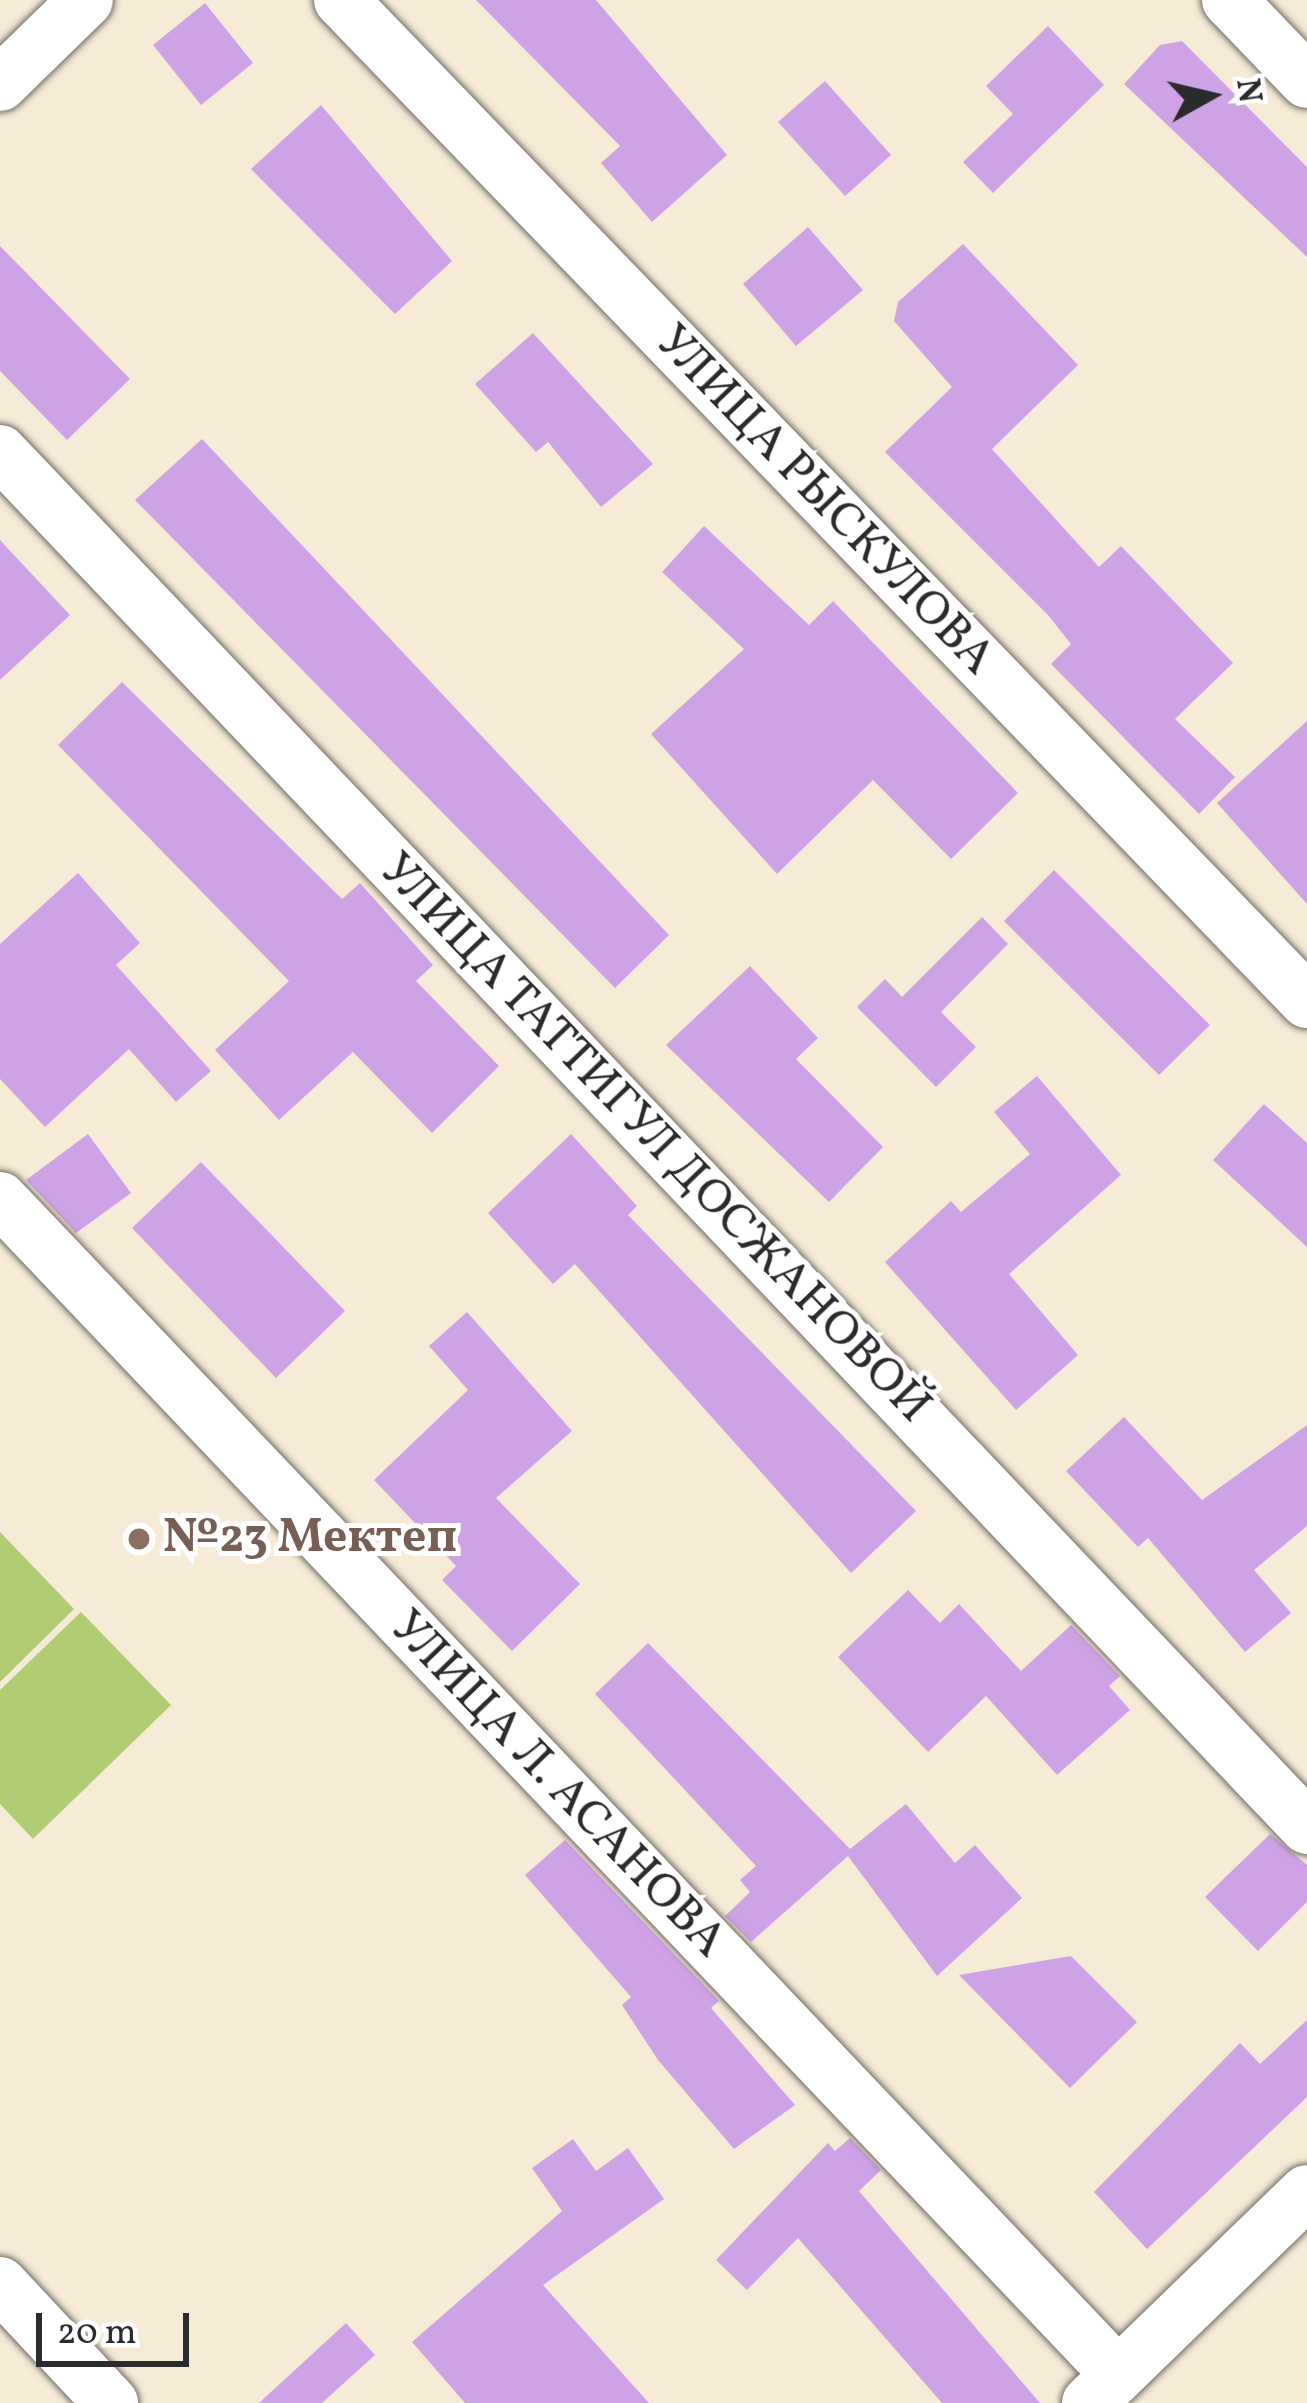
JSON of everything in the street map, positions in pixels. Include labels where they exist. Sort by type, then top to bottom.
[{"type":"street","points":[[0,84],[86,0]]},
{"type":"street","name":"УЛИЦА РЫСКУЛОВА","points":[[341,0],[1307,1001]]},
{"type":"street","points":[[1229,0],[1307,82]]},
{"type":"street","name":"УЛИЦА ТАТТИГУЛ ДОСЖАНОВОЙ","points":[[0,452],[1307,1827]]},
{"type":"street","name":"УЛИЦА Л. АСАНОВА","points":[[0,1199],[1102,2387]]},
{"type":"street","points":[[1102,2387],[1307,2192]]},
{"type":"street","points":[[3,2294],[111,2403]]},
{"type":"green space","points":[[0,1532],[74,1609],[0,1682]]},
{"type":"green space","points":[[81,1612],[171,1705],[33,1839],[0,1804],[0,1690]]},
{"type":"building","points":[[476,0],[596,0],[727,155],[652,222],[601,163],[620,146]]},
{"type":"building","points":[[205,3],[253,63],[201,105],[153,45]]},
{"type":"building","points":[[1048,26],[1104,85],[993,193],[963,162],[1013,114],[986,86]]},
{"type":"building","points":[[1182,41],[1307,167],[1307,257],[1124,84],[1160,45]]},
{"type":"building","points":[[825,81],[891,155],[845,196],[778,122]]},
{"type":"building","points":[[321,105],[452,261],[395,314],[251,169]]},
{"type":"building","points":[[808,227],[863,290],[796,346],[743,284]]},
{"type":"building","points":[[963,244],[1078,365],[992,449],[1099,567],[1121,546],[1233,663],[1175,719],[1235,777],[1199,814],[1051,664],[1071,644],[1048,615],[885,452],[952,387],[894,321],[898,302]]},
{"type":"building","points":[[0,246],[130,379],[67,440],[0,371]]},
{"type":"building","points":[[533,333],[653,464],[601,507],[548,442],[536,452],[475,384]]},
{"type":"building","points":[[202,439],[669,935],[615,988],[135,500]]},
{"type":"building","points":[[704,526],[809,625],[833,601],[1018,793],[951,859],[873,780],[777,874],[651,734],[744,649],[662,572]]},
{"type":"building","points":[[0,540],[70,615],[0,680]]},
{"type":"building","points":[[122,682],[342,899],[360,883],[433,965],[416,981],[499,1066],[432,1133],[353,1052],[279,1120],[215,1050],[289,981],[58,745]]},
{"type":"building","points":[[1307,721],[1307,904],[1217,803]]},
{"type":"building","points":[[1054,870],[1210,1025],[1159,1075],[1004,921]]},
{"type":"building","points":[[78,873],[140,943],[116,965],[211,1071],[176,1102],[129,1049],[45,1127],[0,1079],[0,944]]},
{"type":"building","points":[[982,917],[1008,944],[941,1012],[976,1047],[936,1087],[857,1007],[885,979],[902,997]]},
{"type":"building","points":[[750,966],[818,1038],[796,1059],[883,1147],[829,1202],[666,1045]]},
{"type":"building","points":[[1037,1076],[1121,1175],[1009,1274],[1078,1355],[1016,1410],[885,1262],[951,1201],[961,1212],[1030,1154],[994,1112]]},
{"type":"building","points":[[1264,1104],[1307,1143],[1307,1247],[1213,1160]]},
{"type":"building","points":[[88,1134],[131,1193],[76,1233],[26,1180]]},
{"type":"building","points":[[571,1134],[637,1206],[628,1215],[916,1511],[851,1573],[575,1264],[553,1284],[488,1213]]},
{"type":"building","points":[[201,1162],[345,1311],[276,1378],[132,1228]]},
{"type":"building","points":[[467,1312],[572,1431],[496,1498],[580,1584],[512,1651],[442,1580],[456,1566],[374,1480],[468,1390],[429,1346]]},
{"type":"building","points":[[1124,1417],[1202,1500],[1307,1425],[1307,1526],[1254,1570],[1291,1613],[1245,1652],[1148,1538],[1138,1547],[1066,1471]]},
{"type":"building","points":[[908,1590],[940,1623],[959,1604],[1021,1671],[1071,1625],[1120,1676],[1109,1686],[1130,1710],[1057,1775],[986,1696],[928,1752],[838,1657]]},
{"type":"building","points":[[648,1643],[850,1849],[906,1804],[955,1863],[975,1845],[1022,1898],[937,1976],[848,1856],[751,1942],[725,1916],[750,1892],[740,1880],[756,1866],[595,1694]]},
{"type":"building","points":[[1270,1834],[1307,1865],[1307,1902],[1258,1951],[1205,1897]]},
{"type":"building","points":[[565,1840],[719,2001],[711,2008],[795,2105],[734,2149],[658,2060],[622,2005],[631,1997],[525,1875]]},
{"type":"building","points":[[1071,1956],[1137,2022],[1070,2088],[959,1975]]},
{"type":"building","points":[[1307,2020],[1307,2097],[1147,2249],[1094,2192],[1240,2043],[1260,2064]]},
{"type":"building","points":[[850,2138],[881,2170],[859,2191],[1040,2403],[942,2403],[798,2238],[747,2290],[716,2260],[828,2143],[835,2151]]},
{"type":"building","points":[[573,2139],[596,2171],[628,2148],[664,2199],[543,2285],[649,2403],[465,2403],[412,2342],[562,2211],[532,2168]]},
{"type":"building","points":[[346,2323],[375,2355],[322,2403],[259,2403]]},
{"type":"place","name":"№23 Мектеп","points":[[139,1539]]}]
